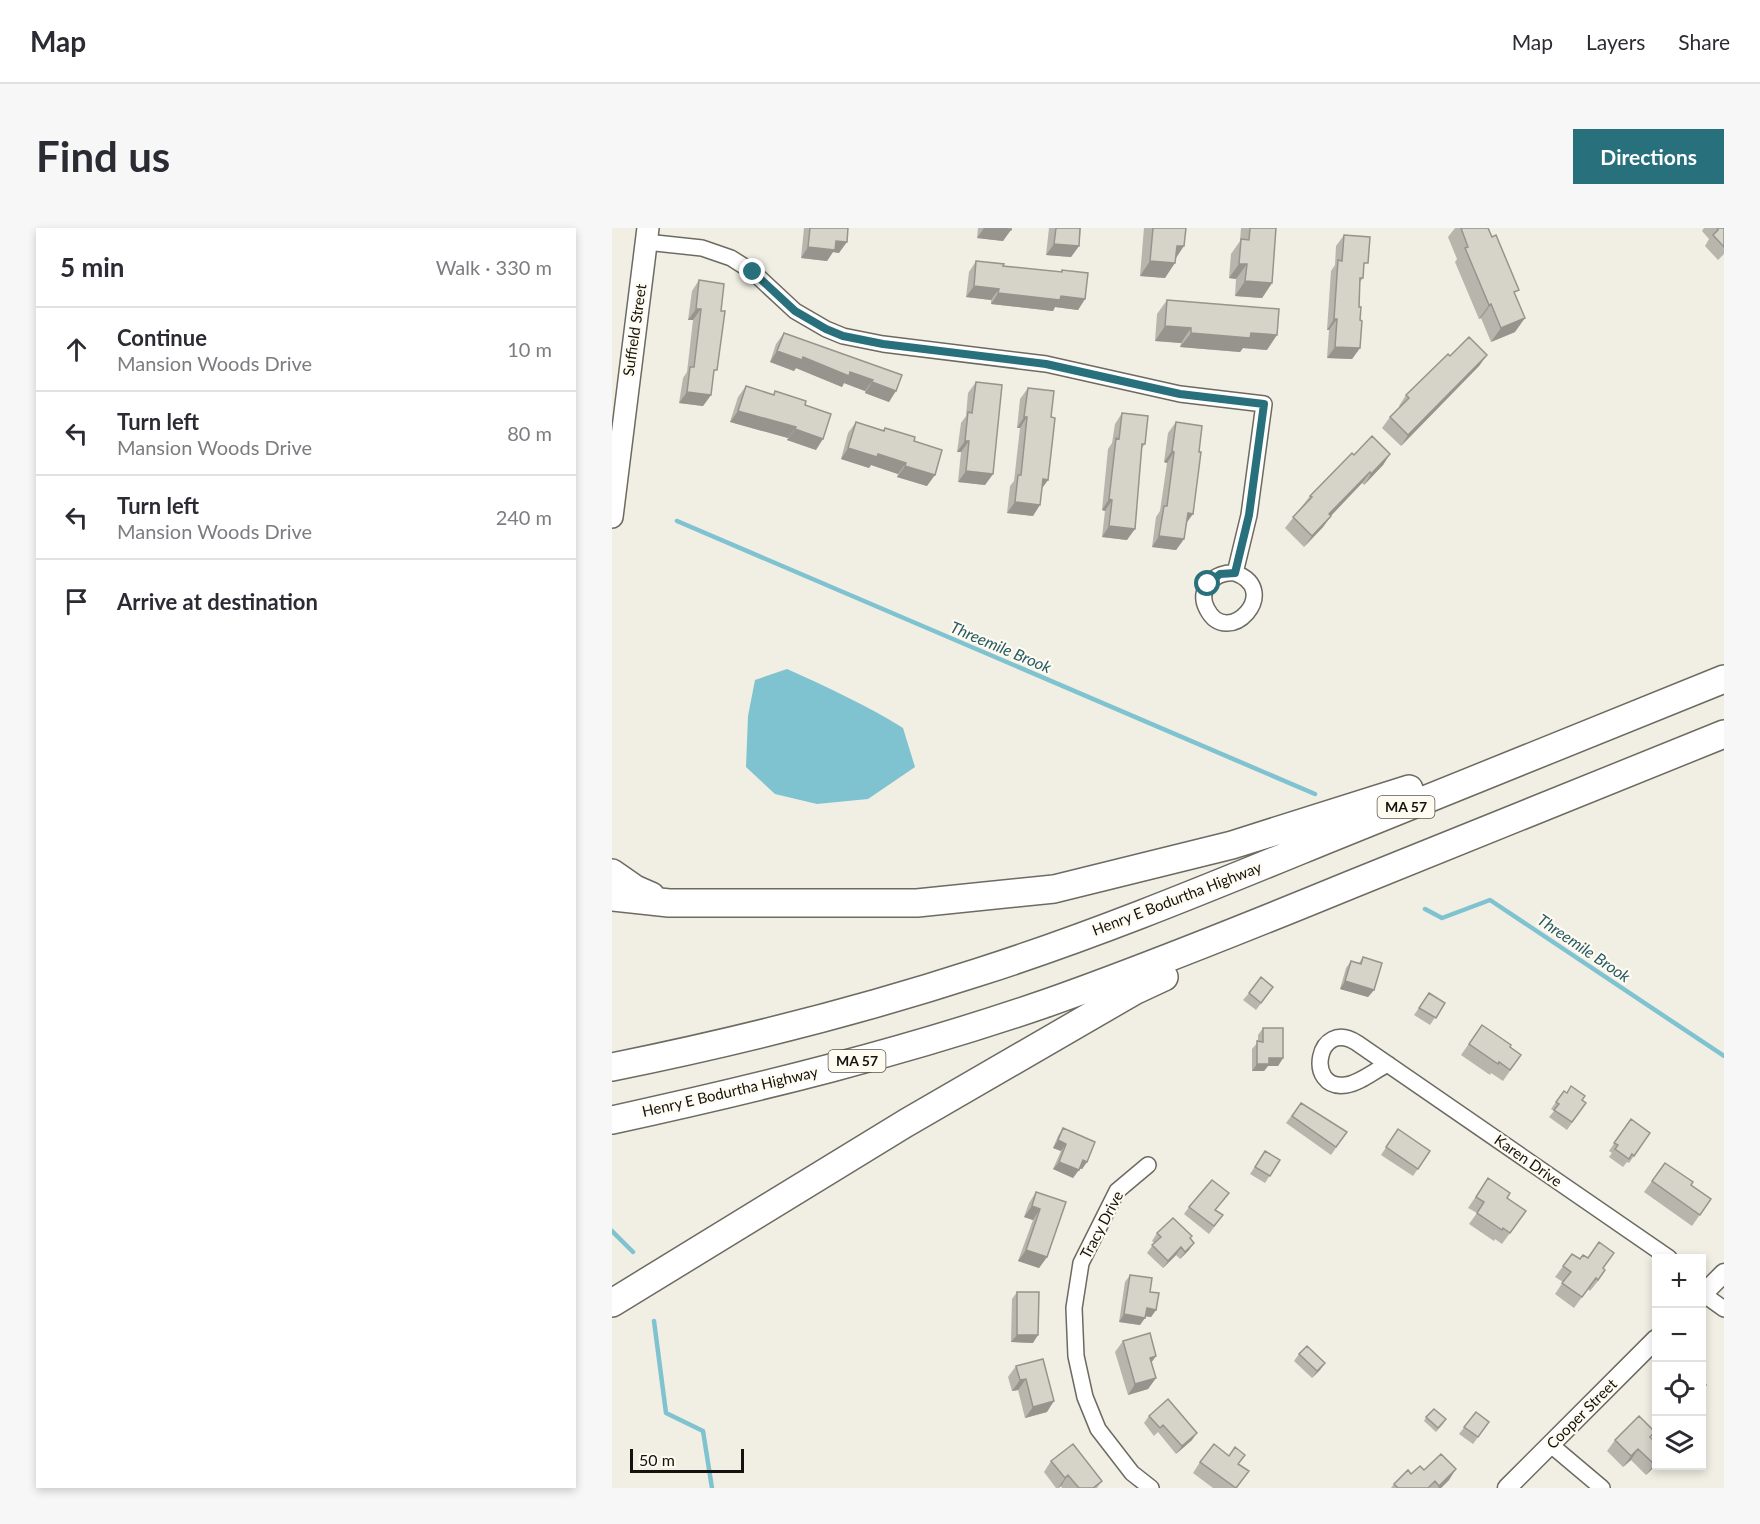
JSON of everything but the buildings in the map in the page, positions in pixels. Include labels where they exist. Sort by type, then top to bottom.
[{"type":"highway","name":"Henry E Bodurtha Highway","points":[[612,1067],[712,1046],[821,1019],[1003,964],[1141,914],[1724,679]]},
{"type":"highway","points":[[612,897],[669,903],[917,903],[1054,889],[1232,845],[1608,726]]},
{"type":"highway","name":"Henry E Bodurtha Highway","points":[[612,1120],[829,1068],[927,1041],[1023,1010],[1150,965],[1723,734]]},
{"type":"highway","points":[[612,1302],[906,1123],[1134,991],[1336,899],[1436,850]]},
{"type":"highway","points":[[612,873],[635,890],[669,903]]},
{"type":"highway","points":[[612,1289],[662,1272]]},
{"type":"main road","name":"Suffield Street","points":[[612,468],[647,235]]},
{"type":"main road","name":"Suffield Street","points":[[612,517],[617,430]]},
{"type":"street","points":[[647,235],[702,248],[731,258],[753,272],[795,311],[843,336],[883,344],[1046,364],[1180,394],[1264,404],[1251,505],[1235,573]]},
{"type":"street","name":"Karen Drive","points":[[1388,1064],[1663,1254]]},
{"type":"street","name":"Tracy Drive","points":[[1148,1165],[1117,1191],[1081,1263],[1074,1308],[1076,1356],[1085,1397],[1098,1429],[1132,1473],[1150,1488]]},
{"type":"street","points":[[1706,1287],[1724,1273]]},
{"type":"street","points":[[1706,1291],[1724,1309]]},
{"type":"street","name":"Cooper Street","points":[[1507,1488],[1652,1343]]},
{"type":"street","points":[[1551,1445],[1602,1488]]},
{"type":"water","points":[[787,669],[861,704],[903,728],[915,767],[868,799],[817,804],[775,794],[746,767],[748,716],[755,680]]},
{"type":"waterway","name":"Threemile Brook","points":[[677,521],[1315,794]]},
{"type":"waterway","name":"Threemile Brook","points":[[1425,909],[1442,918],[1490,900],[1724,1056]]},
{"type":"waterway","points":[[612,1231],[633,1252]]},
{"type":"waterway","points":[[654,1321],[666,1413],[703,1431],[712,1488]]},
{"type":"route","points":[[753,272],[795,311],[843,336],[883,344],[1046,364],[1180,394],[1264,404],[1249,515],[1235,573],[1220,574],[1208,584]]}]
